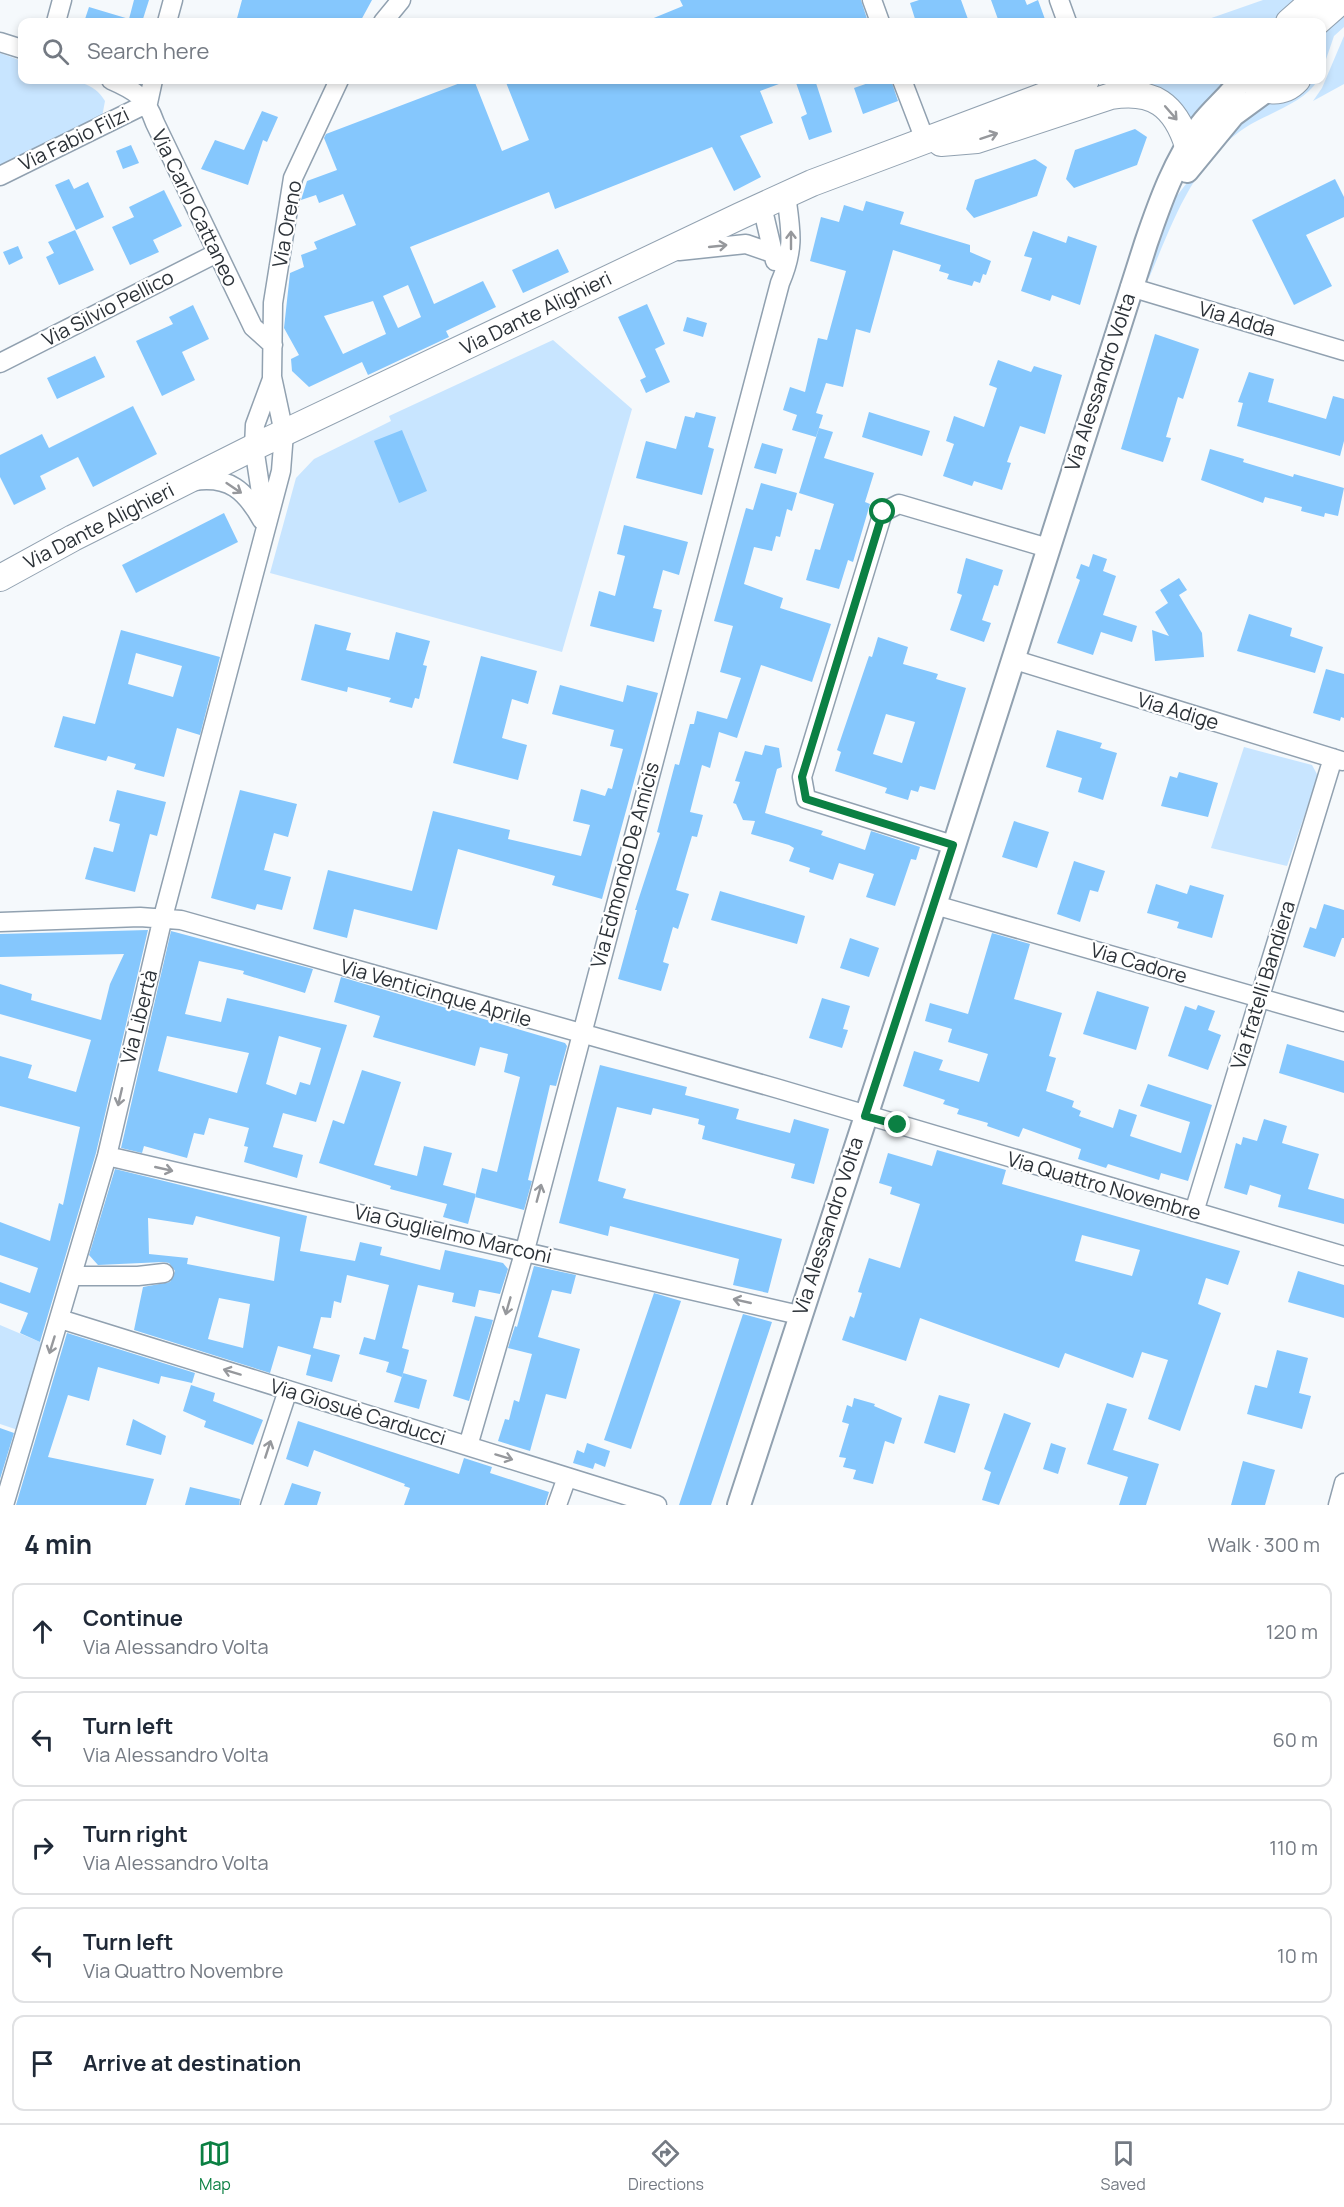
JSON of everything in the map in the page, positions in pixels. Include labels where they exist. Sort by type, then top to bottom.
[{"type":"main road","points":[[1294,18],[1314,0]]},
{"type":"main road","points":[[1322,18],[1342,0]]},
{"type":"main road","name":"Via Dante Alighieri","points":[[0,578],[254,447],[762,206],[918,142],[1075,84]]},
{"type":"main road","points":[[1259,85],[1288,87],[1292,84]]},
{"type":"main road","points":[[918,142],[977,140],[1118,88],[1162,103],[1180,124],[1188,146]]},
{"type":"street","points":[[57,18],[62,0]]},
{"type":"street","points":[[168,18],[173,0]]},
{"type":"street","points":[[386,18],[401,0]]},
{"type":"street","points":[[872,0],[879,18]]},
{"type":"street","points":[[1059,0],[1066,18]]},
{"type":"street","points":[[0,42],[18,48]]},
{"type":"street","name":"Via Carlo Cattaneo","points":[[120,84],[147,103],[253,327],[273,345]]},
{"type":"street","points":[[147,103],[152,84]]},
{"type":"street","name":"Via Oreno","points":[[284,433],[272,377],[273,303],[293,178],[337,84]]},
{"type":"street","points":[[903,84],[918,142]]},
{"type":"street","points":[[1156,217],[1167,182],[1188,146],[1202,124],[1238,84]]},
{"type":"street","points":[[1156,217],[1198,156],[1259,85]]},
{"type":"street","name":"Via Fabio Filzi","points":[[0,176],[147,103]]},
{"type":"street","name":"Via Edmondo De Amicis","points":[[468,1446],[525,1250],[780,283],[790,259],[791,233],[786,195]]},
{"type":"street","name":"Via Edmondo De Amicis","points":[[762,206],[780,283]]},
{"type":"street","name":"Via Alessandro Volta","points":[[739,1505],[799,1315],[935,905],[1130,287],[1156,217]]},
{"type":"street","points":[[662,253],[746,244],[772,253]]},
{"type":"street","name":"Via Silvio Pellico","points":[[0,363],[217,253]]},
{"type":"street","name":"Via Adda","points":[[1130,287],[1344,351]]},
{"type":"street","name":"Via Oreno","points":[[254,447],[255,425],[272,377]]},
{"type":"street","name":"Via Libertà","points":[[4,1505],[107,1156],[163,917],[280,471],[284,433]]},
{"type":"street","name":"Via Libertà","points":[[254,447],[266,527]]},
{"type":"street","points":[[185,482],[214,478],[231,484],[252,502],[266,527]]},
{"type":"street","points":[[953,845],[806,799],[802,788],[802,777],[883,512],[898,504],[1048,548]]},
{"type":"street","name":"Via Adige","points":[[1012,659],[1339,760]]},
{"type":"street","name":"Via fratelli Bandiera","points":[[1194,1212],[1259,997],[1339,760]]},
{"type":"street","name":"Via Cadore","points":[[935,905],[1344,1022]]},
{"type":"street","name":"Via Venticinque Aprile","points":[[0,922],[163,917],[865,1116]]},
{"type":"street","name":"Via Quattro Novembre","points":[[865,1116],[1344,1256]]},
{"type":"street","name":"Via Guglielmo Marconi","points":[[107,1156],[525,1250],[799,1315]]},
{"type":"street","points":[[72,1276],[138,1276],[164,1273]]},
{"type":"street","name":"Via Giosuè Carducci","points":[[60,1318],[657,1505]]},
{"type":"street","points":[[250,1505],[288,1390]]},
{"type":"street","points":[[557,1505],[567,1477]]},
{"type":"street","points":[[1338,1505],[1344,1483]]},
{"type":"shaded area","points":[[1263,0],[1301,0],[1282,18],[1211,18]]},
{"type":"shaded area","points":[[1344,8],[1344,27],[1334,36],[1326,59],[1326,28]]},
{"type":"shaded area","points":[[1344,36],[1344,84],[1313,101],[1324,84],[1326,84],[1326,79]]},
{"type":"shaded area","points":[[0,53],[18,60],[18,84],[84,84],[98,92],[105,101],[102,117],[0,166]]},
{"type":"shaded area","points":[[1138,84],[1230,84],[1193,127]]},
{"type":"shaded area","points":[[1301,84],[1315,84],[1302,97],[1248,126],[1222,146],[1195,180],[1184,199],[1147,279],[1145,276],[1176,197],[1240,114]]},
{"type":"shaded area","points":[[553,340],[632,409],[562,652],[270,573],[296,478],[314,459],[391,421],[389,416]]},
{"type":"shaded area","points":[[1244,747],[1312,765],[1318,776],[1287,866],[1211,848]]},
{"type":"shaded area","points":[[0,1325],[47,1345],[21,1431],[0,1424]]},
{"type":"building","points":[[134,0],[149,0],[143,18],[129,18]]},
{"type":"building","points":[[242,0],[372,0],[362,18],[237,18]]},
{"type":"building","points":[[680,0],[861,0],[867,18],[654,18],[683,6]]},
{"type":"building","points":[[919,0],[961,0],[968,18],[915,18],[910,3]]},
{"type":"building","points":[[991,0],[1025,0],[1027,5],[1038,0],[1045,18],[998,18]]},
{"type":"building","points":[[89,7],[126,18],[85,18]]},
{"type":"building","points":[[457,84],[476,84],[502,151],[529,140],[507,84],[779,84],[760,91],[773,123],[740,136],[761,177],[734,191],[712,147],[555,209],[549,192],[410,247],[434,304],[483,281],[496,307],[446,331],[449,337],[368,375],[362,362],[309,387],[292,371],[291,359],[299,355],[284,328],[290,273],[304,267],[301,255],[317,249],[314,242],[356,225],[343,194],[319,203],[316,195],[301,200],[307,181],[337,170],[324,138],[326,134]],"holes":[[[408,285],[421,317],[398,328],[383,296]],[[373,301],[386,334],[343,354],[324,316]]]},
{"type":"building","points":[[796,84],[816,84],[832,132],[809,140],[801,117],[807,114]]},
{"type":"building","points":[[866,84],[892,84],[898,101],[863,114],[854,88]]},
{"type":"building","points":[[262,111],[278,117],[267,142],[263,140],[248,185],[201,169],[215,140],[244,150]]},
{"type":"building","points":[[1135,129],[1147,137],[1137,165],[1074,188],[1066,179],[1075,150]]},
{"type":"building","points":[[131,145],[139,163],[123,169],[116,151]]},
{"type":"building","points":[[1035,159],[1047,167],[1037,196],[974,218],[966,209],[975,180]]},
{"type":"building","points":[[69,179],[74,189],[88,182],[104,217],[76,230],[55,185]]},
{"type":"building","points":[[1335,179],[1344,197],[1344,217],[1306,235],[1332,286],[1294,305],[1252,220]]},
{"type":"building","points":[[164,190],[182,226],[153,240],[159,252],[130,265],[112,227],[134,217],[129,207]]},
{"type":"building","points":[[866,201],[904,212],[900,224],[970,245],[970,252],[991,261],[980,283],[974,281],[972,286],[947,279],[949,274],[939,271],[941,265],[893,250],[870,333],[856,329],[843,387],[826,383],[816,413],[823,415],[816,437],[792,430],[797,415],[783,410],[790,387],[805,392],[818,338],[827,340],[846,271],[810,261],[821,217],[839,222],[844,205],[863,211]]},
{"type":"building","points":[[75,230],[94,270],[59,285],[46,257],[54,253],[48,242]]},
{"type":"building","points":[[1033,231],[1066,243],[1068,236],[1097,246],[1080,305],[1052,295],[1050,301],[1021,291],[1032,258],[1024,256]]},
{"type":"building","points":[[18,246],[23,258],[9,265],[3,252]]},
{"type":"building","points":[[558,249],[569,272],[523,293],[512,270]]},
{"type":"building","points":[[647,304],[665,344],[655,349],[670,382],[646,393],[640,380],[646,377],[618,317]]},
{"type":"building","points":[[193,305],[209,339],[182,352],[195,380],[162,396],[136,341],[173,324],[169,317]]},
{"type":"building","points":[[687,317],[707,323],[703,337],[683,331]]},
{"type":"building","points":[[1155,334],[1199,349],[1183,399],[1178,397],[1166,437],[1171,438],[1163,462],[1121,449]]},
{"type":"building","points":[[95,356],[105,377],[57,399],[47,378]]},
{"type":"building","points":[[998,360],[1031,372],[1034,366],[1062,375],[1045,434],[1020,426],[1007,462],[1011,463],[1002,490],[974,481],[972,486],[943,476],[954,444],[946,441],[954,416],[984,427],[997,388],[989,385]]},
{"type":"building","points":[[1249,372],[1274,379],[1268,402],[1326,419],[1333,396],[1344,399],[1344,441],[1340,456],[1237,426],[1243,403],[1238,402]]},
{"type":"building","points":[[133,406],[157,454],[93,487],[78,457],[40,476],[46,489],[14,505],[0,477],[0,455],[42,434],[49,448]]},
{"type":"building","points":[[696,412],[716,417],[708,447],[714,449],[702,495],[636,478],[646,441],[676,449],[685,416],[694,418]]},
{"type":"building","points":[[869,412],[930,431],[922,456],[862,437]]},
{"type":"building","points":[[819,428],[833,432],[824,458],[874,473],[865,502],[870,504],[853,562],[848,560],[839,589],[806,580],[815,549],[820,550],[834,504],[799,493]]},
{"type":"building","points":[[402,430],[427,491],[399,503],[374,441]]},
{"type":"building","points":[[762,443],[783,449],[776,474],[754,468]]},
{"type":"building","points":[[1210,449],[1293,477],[1294,474],[1344,488],[1338,516],[1325,513],[1324,517],[1301,511],[1302,507],[1265,497],[1263,503],[1201,480]]},
{"type":"building","points":[[761,483],[797,493],[792,511],[787,509],[780,537],[776,536],[772,551],[754,547],[744,584],[783,598],[780,608],[831,624],[812,682],[761,665],[737,738],[719,732],[710,768],[702,765],[690,812],[703,815],[697,837],[692,836],[676,890],[689,894],[678,929],[673,927],[663,962],[669,964],[661,991],[618,979],[637,910],[635,910],[660,833],[657,832],[675,764],[679,765],[690,724],[694,724],[697,711],[727,719],[741,678],[720,672],[733,626],[714,621],[746,508],[753,510]]},
{"type":"building","points":[[224,513],[238,542],[136,593],[122,565]]},
{"type":"building","points":[[624,525],[688,542],[679,575],[663,570],[653,608],[662,610],[654,642],[590,626],[599,591],[615,596],[625,556],[617,554]]},
{"type":"building","points":[[1093,554],[1107,559],[1103,571],[1116,576],[1103,615],[1137,626],[1132,642],[1101,632],[1093,655],[1057,643],[1080,580],[1076,578],[1081,564],[1089,567]]},
{"type":"building","points":[[966,558],[1003,570],[998,586],[994,585],[982,620],[991,623],[984,642],[950,630],[962,595],[957,593]]},
{"type":"building","points":[[1179,578],[1187,590],[1179,595],[1202,633],[1204,657],[1155,661],[1152,630],[1169,636],[1155,612],[1168,603],[1160,590]]},
{"type":"building","points":[[1249,614],[1292,628],[1290,636],[1323,647],[1315,673],[1237,651]]},
{"type":"building","points":[[315,624],[351,633],[346,650],[389,660],[396,632],[430,641],[423,665],[427,666],[419,699],[415,698],[412,708],[389,702],[391,698],[348,687],[347,692],[301,680]]},
{"type":"building","points":[[121,630],[220,657],[200,735],[177,728],[164,777],[134,769],[136,764],[108,756],[106,761],[54,747],[63,716],[95,724]],"holes":[[[136,653],[182,666],[173,697],[128,684]]]},
{"type":"building","points":[[878,637],[908,647],[903,664],[938,674],[936,679],[966,688],[935,790],[920,786],[918,792],[911,790],[908,800],[885,793],[887,788],[835,771],[841,752],[837,750],[869,656],[872,657]],"holes":[[[886,714],[915,722],[902,763],[873,754]]]},
{"type":"building","points":[[481,656],[537,671],[528,704],[512,699],[502,738],[527,745],[518,780],[453,763]]},
{"type":"building","points":[[1326,669],[1344,674],[1344,718],[1341,717],[1340,721],[1313,713]]},
{"type":"building","points":[[560,685],[623,702],[627,685],[658,693],[602,899],[552,885],[555,876],[458,849],[437,930],[354,909],[347,938],[313,929],[328,870],[412,891],[433,811],[510,830],[508,839],[581,856],[590,825],[573,821],[581,789],[605,796],[608,788],[612,789],[623,749],[610,746],[614,730],[552,714]]},
{"type":"building","points":[[1057,730],[1102,743],[1100,748],[1117,753],[1103,800],[1078,792],[1082,778],[1046,767]]},
{"type":"building","points":[[765,745],[779,748],[782,767],[777,769],[765,813],[823,831],[821,835],[865,850],[871,831],[920,847],[916,860],[911,859],[895,906],[866,897],[874,874],[839,863],[833,880],[809,872],[810,868],[789,861],[794,848],[789,845],[751,834],[755,821],[743,820],[736,804],[733,803],[740,782],[735,781],[745,751],[762,755]]},
{"type":"building","points":[[1179,772],[1218,783],[1208,817],[1161,806],[1170,776],[1177,778]]},
{"type":"building","points":[[117,790],[166,802],[157,836],[150,834],[135,892],[85,879],[94,847],[113,852],[120,824],[109,821]]},
{"type":"building","points":[[240,790],[297,804],[288,837],[274,833],[264,870],[291,877],[282,910],[257,904],[255,910],[211,898]]},
{"type":"building","points":[[1014,821],[1049,832],[1037,868],[1002,857]]},
{"type":"building","points":[[1074,861],[1105,871],[1098,892],[1090,890],[1080,922],[1057,914]]},
{"type":"building","points":[[1156,884],[1187,894],[1190,885],[1224,895],[1212,938],[1177,928],[1179,922],[1147,913]]},
{"type":"building","points":[[720,891],[805,916],[797,944],[711,920]]},
{"type":"building","points":[[1324,904],[1344,910],[1344,938],[1342,938],[1335,957],[1303,947],[1310,927],[1316,929]]},
{"type":"building","points":[[148,930],[96,1153],[40,1342],[20,1333],[28,1313],[0,1303],[0,1282],[30,1293],[38,1268],[0,1255],[0,1222],[50,1241],[59,1203],[63,1205],[80,1127],[0,1106],[0,1056],[32,1065],[28,1078],[76,1092],[91,1040],[0,1014],[0,984],[32,994],[31,1000],[101,1020],[110,984],[124,954],[0,957],[0,934]]},
{"type":"building","points":[[171,931],[313,969],[305,993],[243,974],[244,971],[199,961],[185,1014],[221,1022],[227,998],[347,1025],[316,1122],[283,1113],[273,1147],[303,1155],[297,1178],[244,1162],[248,1147],[244,1146],[249,1128],[209,1118],[204,1135],[194,1133],[187,1158],[144,1146],[142,1153],[121,1148]],"holes":[[[167,1036],[249,1053],[237,1093],[158,1071]],[[279,1036],[321,1048],[310,1085],[300,1082],[296,1095],[266,1084]]]},
{"type":"building","points":[[992,933],[1030,944],[1014,999],[1062,1013],[1049,1056],[1056,1058],[1046,1091],[1074,1101],[1072,1107],[1081,1111],[1079,1116],[1113,1128],[1119,1109],[1137,1115],[1130,1136],[1181,1153],[1190,1122],[1140,1106],[1148,1084],[1212,1105],[1188,1181],[1161,1173],[1159,1180],[1108,1164],[1106,1168],[1078,1159],[1081,1149],[1023,1128],[1019,1137],[987,1126],[988,1123],[957,1114],[959,1109],[943,1104],[945,1100],[903,1086],[914,1051],[943,1060],[939,1070],[979,1082],[988,1054],[948,1042],[952,1029],[925,1021],[930,1003],[968,1014]]},
{"type":"building","points":[[850,938],[879,948],[869,977],[840,968]]},
{"type":"building","points":[[341,977],[565,1043],[567,1046],[556,1086],[550,1085],[528,1180],[532,1181],[524,1210],[475,1197],[482,1168],[497,1172],[520,1077],[504,1072],[508,1054],[480,1047],[475,1066],[373,1037],[380,1016],[334,1002]]},
{"type":"building","points":[[1097,991],[1149,1007],[1136,1050],[1083,1034]]},
{"type":"building","points":[[822,998],[850,1006],[843,1029],[848,1030],[842,1048],[809,1038]]},
{"type":"building","points":[[1198,1005],[1215,1011],[1208,1030],[1221,1035],[1208,1070],[1168,1056],[1185,1006],[1196,1010]]},
{"type":"building","points":[[1287,1044],[1344,1061],[1344,1093],[1279,1073]]},
{"type":"building","points":[[600,1065],[687,1087],[685,1095],[739,1109],[736,1119],[790,1133],[794,1119],[829,1129],[814,1184],[791,1178],[795,1164],[702,1139],[705,1126],[698,1124],[699,1119],[653,1108],[651,1115],[617,1107],[598,1181],[626,1189],[623,1198],[782,1239],[768,1293],[733,1285],[739,1259],[610,1226],[608,1236],[559,1223]]},
{"type":"building","points":[[362,1070],[401,1082],[374,1165],[417,1176],[424,1146],[452,1153],[443,1185],[476,1194],[468,1224],[443,1217],[447,1204],[390,1189],[391,1186],[319,1163],[333,1120],[344,1124]]},
{"type":"building","points":[[1264,1119],[1287,1126],[1282,1143],[1319,1154],[1308,1189],[1344,1199],[1344,1224],[1278,1207],[1281,1195],[1250,1185],[1247,1195],[1224,1188],[1236,1143],[1241,1145],[1243,1137],[1257,1141]]},
{"type":"building","points":[[937,1150],[1006,1170],[1002,1184],[1240,1251],[1228,1285],[1206,1278],[1198,1304],[1221,1313],[1180,1431],[1148,1419],[1168,1360],[1142,1352],[1133,1378],[1065,1353],[1059,1368],[920,1318],[906,1361],[842,1340],[850,1316],[854,1318],[862,1293],[858,1292],[869,1258],[900,1268],[920,1204],[890,1194],[892,1187],[879,1183],[888,1153],[932,1166]],"holes":[[[1082,1235],[1140,1250],[1132,1276],[1075,1261]]]},
{"type":"building","points":[[115,1169],[307,1216],[300,1251],[355,1261],[360,1242],[382,1247],[380,1255],[440,1270],[445,1250],[503,1263],[508,1269],[500,1294],[479,1290],[475,1307],[452,1302],[454,1293],[418,1285],[402,1348],[409,1350],[402,1377],[386,1372],[389,1362],[359,1354],[364,1337],[375,1340],[389,1285],[347,1275],[341,1303],[334,1301],[331,1318],[321,1317],[313,1348],[340,1355],[332,1382],[306,1375],[311,1355],[278,1346],[270,1373],[134,1330],[143,1287],[170,1282],[175,1271],[169,1263],[163,1262],[98,1265],[89,1255]],"holes":[[[196,1216],[280,1237],[274,1281],[187,1264],[188,1258],[149,1254],[148,1218],[193,1225]],[[219,1298],[250,1304],[243,1348],[208,1339]]]},
{"type":"building","points":[[534,1266],[576,1275],[571,1294],[552,1290],[538,1337],[580,1349],[566,1399],[546,1394],[530,1451],[498,1441],[505,1419],[509,1420],[514,1400],[519,1402],[532,1354],[508,1348],[515,1326],[517,1327]]},
{"type":"building","points":[[1298,1271],[1344,1285],[1344,1318],[1288,1302]]},
{"type":"building","points":[[654,1293],[681,1301],[631,1449],[604,1440]]},
{"type":"building","points":[[743,1314],[772,1322],[711,1505],[679,1505]]},
{"type":"building","points":[[475,1316],[493,1320],[469,1401],[453,1396]]},
{"type":"building","points":[[67,1333],[195,1373],[192,1383],[161,1376],[159,1384],[98,1367],[89,1401],[68,1395],[48,1457],[154,1479],[146,1505],[16,1505]]},
{"type":"building","points":[[1277,1350],[1308,1358],[1299,1393],[1311,1396],[1302,1429],[1247,1414],[1255,1385],[1267,1388]]},
{"type":"building","points":[[403,1373],[427,1380],[419,1409],[394,1402]]},
{"type":"building","points":[[191,1385],[215,1393],[213,1401],[263,1420],[253,1445],[204,1427],[206,1421],[183,1411]]},
{"type":"building","points":[[939,1395],[970,1404],[955,1453],[924,1443]]},
{"type":"building","points":[[854,1398],[875,1404],[874,1406],[902,1418],[894,1444],[885,1441],[873,1484],[853,1479],[856,1470],[843,1467],[846,1458],[839,1457],[849,1424],[842,1422],[847,1405],[852,1407]]},
{"type":"building","points":[[1107,1403],[1127,1409],[1113,1450],[1159,1464],[1146,1505],[1119,1505],[1128,1477],[1087,1464]]},
{"type":"building","points":[[1004,1413],[1031,1423],[999,1505],[982,1500],[991,1472],[984,1469]]},
{"type":"building","points":[[133,1419],[166,1436],[161,1455],[126,1445]]},
{"type":"building","points":[[298,1421],[459,1474],[464,1458],[492,1467],[490,1473],[549,1492],[545,1505],[404,1505],[410,1488],[404,1486],[405,1484],[314,1450],[308,1467],[286,1459]]},
{"type":"building","points":[[0,1428],[14,1433],[0,1479]]},
{"type":"building","points":[[587,1443],[610,1451],[605,1467],[595,1463],[593,1469],[573,1463],[577,1450],[584,1453]]},
{"type":"building","points":[[1051,1443],[1066,1448],[1058,1474],[1043,1469]]},
{"type":"building","points":[[1243,1461],[1275,1470],[1265,1505],[1231,1505]]},
{"type":"building","points":[[292,1483],[321,1492],[317,1505],[284,1505]]},
{"type":"building","points":[[190,1487],[240,1499],[239,1505],[185,1505]]},
{"type":"route","points":[[883,512],[802,777],[802,788],[806,799],[953,845],[865,1116],[898,1125]]}]
